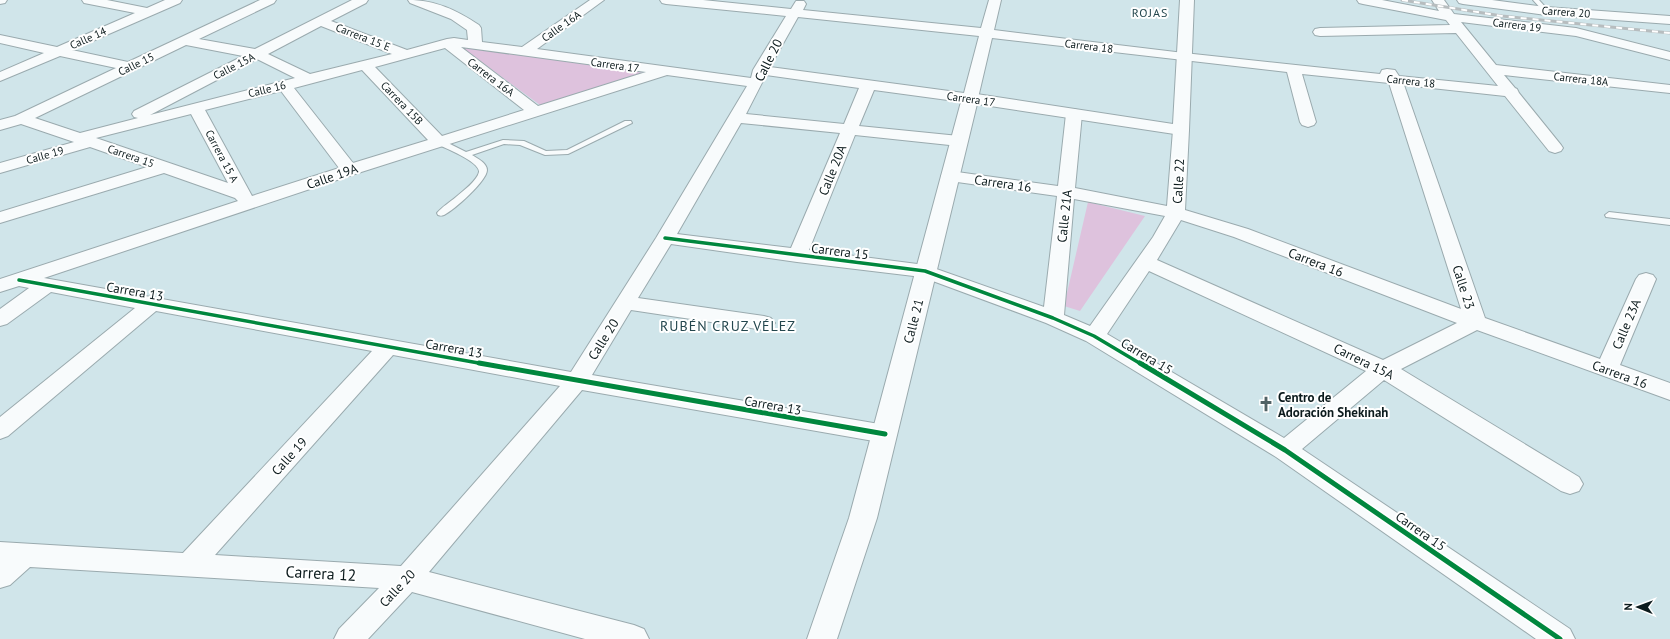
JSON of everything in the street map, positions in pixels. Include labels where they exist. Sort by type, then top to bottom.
[{"type":"street","points":[[88,0],[148,12]]},
{"type":"street","name":"Calle 14","points":[[0,77],[176,0]]},
{"type":"street","name":"Calle 15","points":[[0,125],[21,119],[270,0]]},
{"type":"street","name":"Calle 15A","points":[[105,131],[362,0]]},
{"type":"street","points":[[414,0],[456,16],[474,28],[475,44]]},
{"type":"street","name":"Calle 16A","points":[[524,52],[598,0]]},
{"type":"street","name":"Carrera 18","points":[[666,0],[798,7],[987,33],[1512,92]]},
{"type":"street","name":"Calle 21","points":[[822,639],[863,518],[995,0]]},
{"type":"street","name":"Calle 22","points":[[1094,336],[1162,238],[1176,213],[1187,55],[1187,0]]},
{"type":"street","name":"Carrera 19","points":[[1363,0],[1450,17],[1576,32],[1670,56]]},
{"type":"street","points":[[1438,0],[1555,148]]},
{"type":"street","name":"Carrera 20","points":[[1463,0],[1546,11],[1670,20]]},
{"type":"street","points":[[1636,5],[1652,18]]},
{"type":"street","name":"Calle 20","points":[[349,639],[406,578],[577,381],[665,238],[736,118],[758,76],[798,7]]},
{"type":"street","name":"Carrera 15 E","points":[[320,21],[406,54]]},
{"type":"street","points":[[1320,32],[1460,29]]},
{"type":"street","points":[[0,39],[130,67]]},
{"type":"street","points":[[184,41],[257,54],[308,79]]},
{"type":"street","name":"Carrera 17","points":[[450,43],[475,44],[666,71],[868,84],[1181,130]]},
{"type":"street","name":"Calle 16","points":[[85,140],[105,131],[450,43]]},
{"type":"street","name":"Carrera 16A","points":[[450,43],[536,112]]},
{"type":"street","points":[[1187,55],[1390,73],[1395,80]]},
{"type":"street","name":"Carrera 15B","points":[[364,64],[440,142]]},
{"type":"street","points":[[1293,68],[1308,122]]},
{"type":"street","name":"Carrera 18A","points":[[1492,69],[1670,89]]},
{"type":"street","name":"Calle 19A","points":[[9,283],[245,199],[349,170],[666,71]]},
{"type":"street","name":"Calle 23","points":[[1285,450],[1383,369],[1476,322],[1395,80]]},
{"type":"street","name":"Calle 20A","points":[[797,256],[868,84]]},
{"type":"street","points":[[284,85],[349,170]]},
{"type":"street","name":"Carrera 15 A","points":[[196,108],[245,199]]},
{"type":"street","name":"Calle 21A","points":[[1054,318],[1074,114]]},
{"type":"street","points":[[736,118],[959,141]]},
{"type":"street","name":"Carrera 15","points":[[21,119],[165,167],[245,199]]},
{"type":"street","name":"Calle 19","points":[[0,168],[85,140]]},
{"type":"street","points":[[0,218],[165,167]]},
{"type":"street","name":"Carrera 16","points":[[950,176],[1066,192],[1176,213],[1241,233],[1476,322],[1670,392]]},
{"type":"street","name":"Carrera 15","points":[[665,238],[797,256],[925,271],[1054,318],[1094,336],[1285,450],[1560,639]]},
{"type":"street","name":"Carrera 15A","points":[[1145,262],[1383,369],[1570,484]]},
{"type":"street","name":"Calle 23A","points":[[1607,369],[1646,279]]},
{"type":"street","name":"Carrera 13","points":[[9,283],[47,285],[577,381],[885,434]]},
{"type":"street","points":[[0,319],[47,285]]},
{"type":"street","points":[[625,303],[764,323]]},
{"type":"street","points":[[0,430],[152,304]]},
{"type":"street","name":"Calle 19","points":[[189,565],[389,346]]},
{"type":"street","points":[[0,576],[12,555]]},
{"type":"street","name":"Carrera 12","points":[[12,555],[406,578],[634,639]]},
{"type":"lane","points":[[1536,0],[1546,11]]},
{"type":"lane","points":[[465,155],[503,142],[521,143],[545,153],[568,152],[628,123]]},
{"type":"lane","points":[[440,142],[465,155],[483,167],[484,173],[477,182],[441,213]]},
{"type":"lane","points":[[1609,214],[1670,222]]},
{"type":"shaded area","points":[[460,46],[645,73],[540,105]]},
{"type":"shaded area","points":[[1088,202],[1145,216],[1080,311],[1064,306]]},
{"type":"railway","points":[[1402,0],[1502,16],[1670,33]]},
{"type":"cycle path","points":[[665,238],[925,271],[1053,318],[1094,336],[1285,450],[1560,639]]},
{"type":"cycle path","points":[[19,280],[577,381],[885,434]]},
{"type":"place","name":"Centro de Adoración Shekinah","points":[[1266,404]]},
{"type":"district","name":"ROJAS","points":[[1150,13]]},
{"type":"district","name":"RUBÉN CRUZ VÉLEZ","points":[[728,326]]}]
